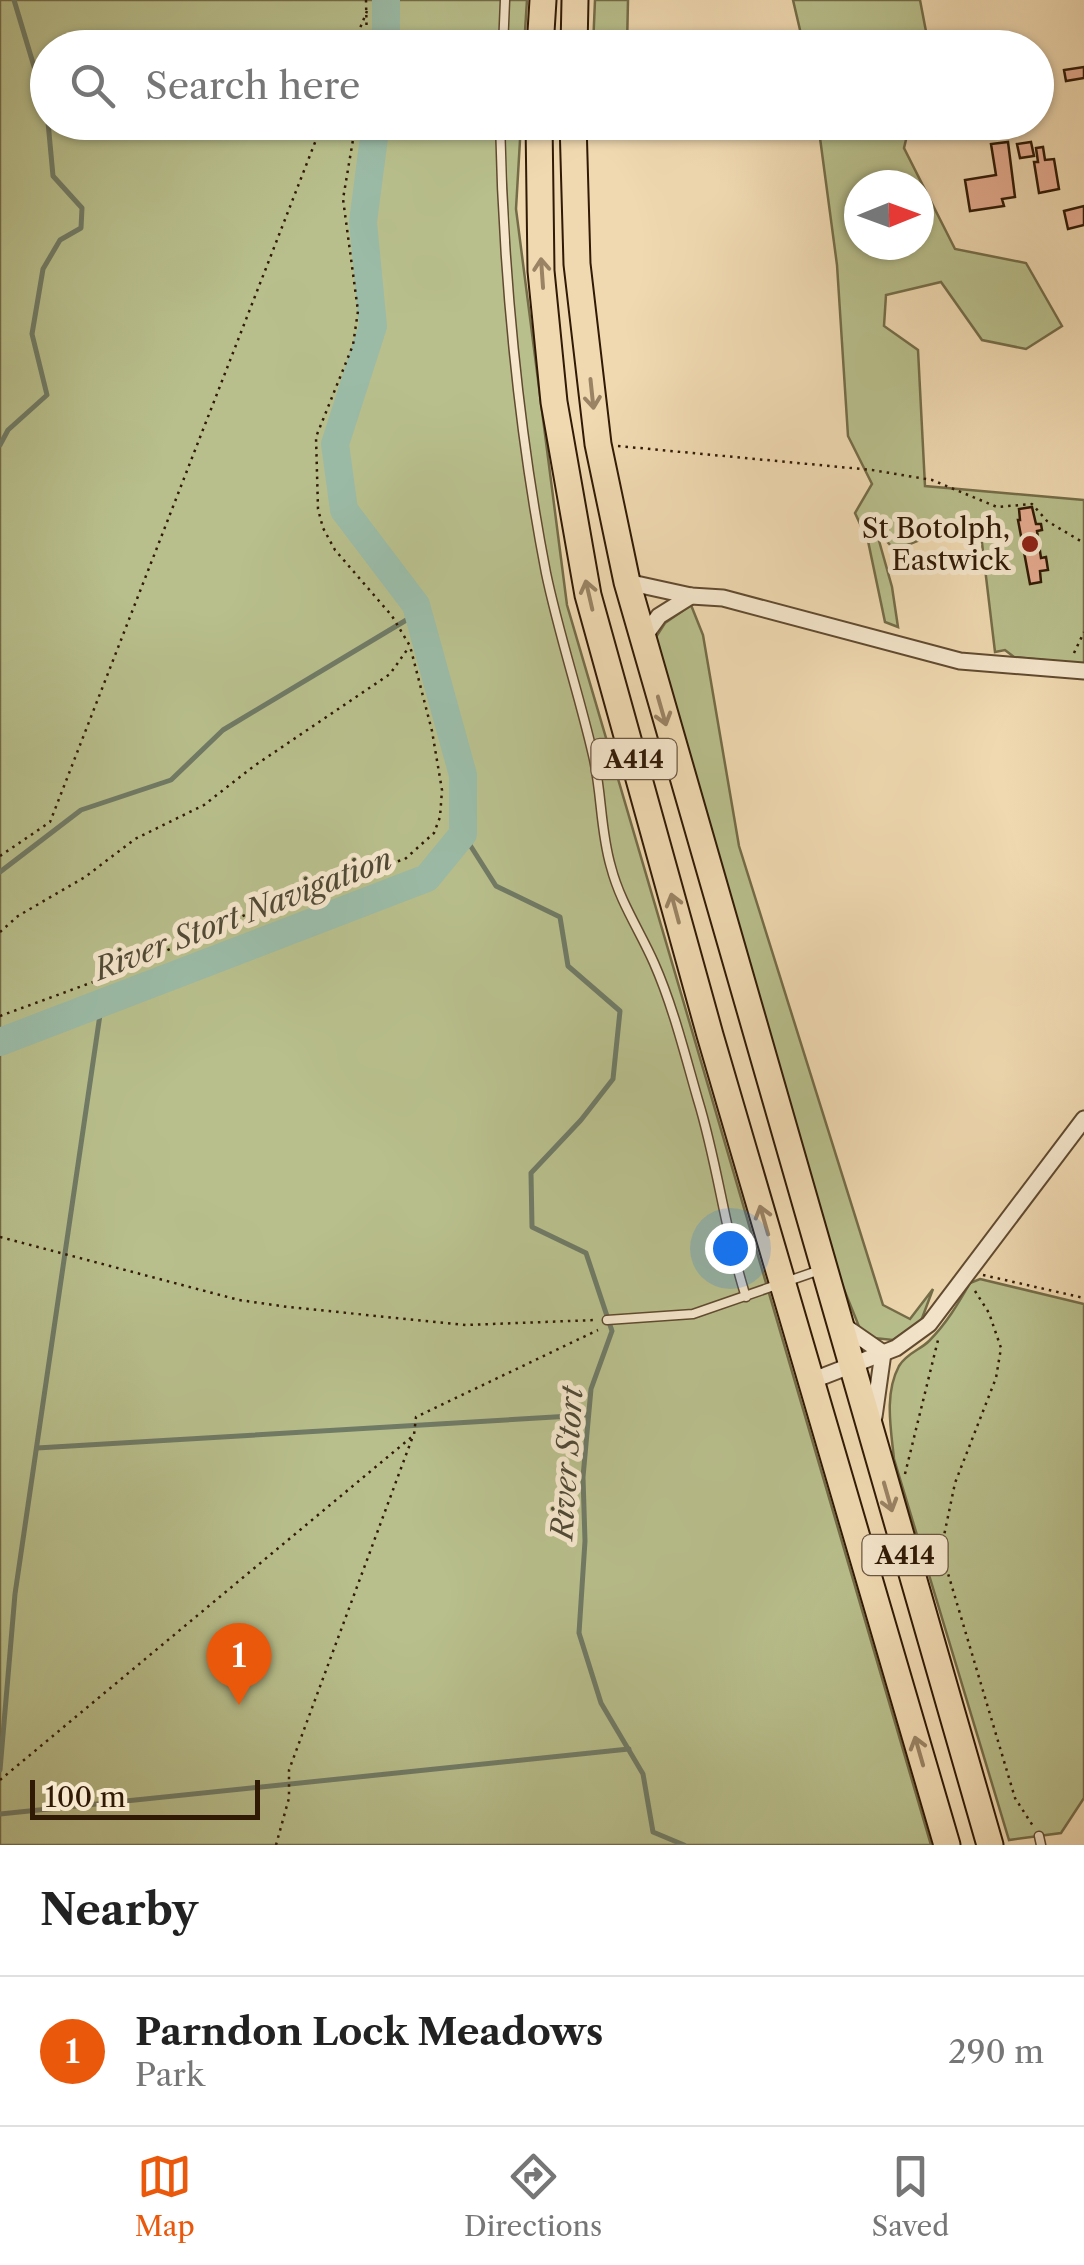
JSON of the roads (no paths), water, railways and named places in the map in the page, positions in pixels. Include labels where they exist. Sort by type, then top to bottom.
[{"type":"highway","points":[[541,30],[543,0]]},
{"type":"highway","points":[[574,30],[575,0]]},
{"type":"highway","name":"A414","points":[[539,140],[541,271],[554,402],[588,595],[810,1382],[946,1845]]},
{"type":"highway","name":"A414","points":[[574,140],[577,264],[598,444],[627,582],[990,1845]]},
{"type":"street","points":[[627,582],[691,596],[723,598],[960,661],[1084,671]]},
{"type":"street","points":[[642,640],[659,616],[691,596]]},
{"type":"street","points":[[810,1382],[883,1353],[922,1331],[1084,1120]]},
{"type":"street","points":[[838,1320],[883,1353]]},
{"type":"street","points":[[873,1444],[883,1353]]},
{"type":"lane","points":[[504,30],[506,0]]},
{"type":"lane","points":[[500,140],[516,352],[546,574],[598,774],[611,868],[626,908],[655,964],[698,1100],[746,1297]]},
{"type":"lane","points":[[604,1321],[693,1314],[823,1269]]},
{"type":"waterway","points":[[14,0],[30,53]]},
{"type":"waterway","name":"River Stort Navigation","points":[[386,0],[386,30]]},
{"type":"waterway","points":[[0,445],[8,430],[47,395],[32,334],[43,269],[60,240],[81,228],[82,208],[53,176],[50,140]]},
{"type":"waterway","name":"River Stort Navigation","points":[[0,1042],[427,878],[463,834],[463,775],[416,605],[344,510],[335,444],[373,326],[363,222],[374,140]]},
{"type":"waterway","points":[[0,872],[81,810],[171,780],[223,730],[418,613]]},
{"type":"waterway","name":"River Stort","points":[[463,834],[496,886],[560,917],[568,966],[620,1011],[613,1079],[531,1173],[532,1227],[586,1253],[612,1331],[591,1389],[583,1477],[585,1541],[579,1633],[601,1703],[643,1774],[653,1832],[684,1845]]},
{"type":"waterway","points":[[0,1770],[15,1594],[102,1001]]},
{"type":"waterway","points":[[37,1448],[588,1415]]},
{"type":"waterway","points":[[0,1814],[629,1749]]},
{"type":"place","name":"St Botolph, Eastwick","points":[[1030,544]]},
{"type":"place","name":"Parndon Lock Meadows","points":[[239,1705]]}]
